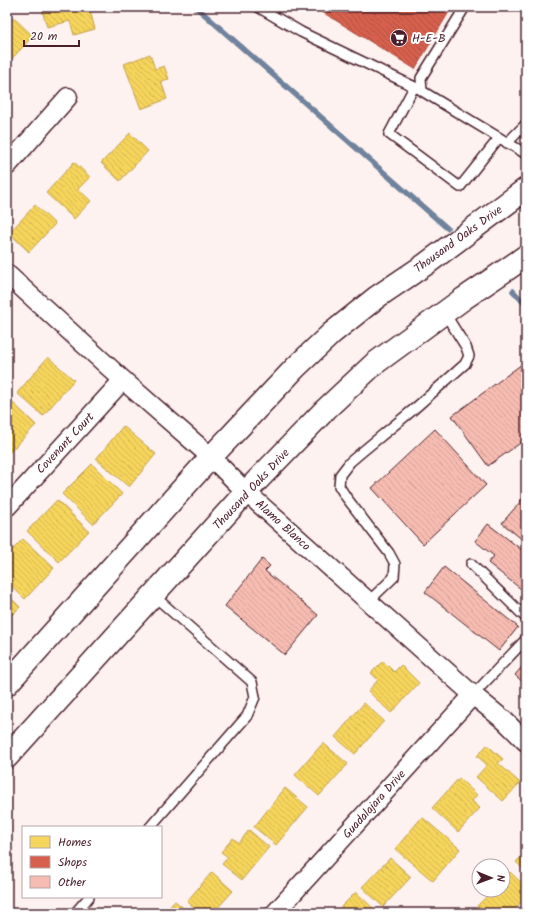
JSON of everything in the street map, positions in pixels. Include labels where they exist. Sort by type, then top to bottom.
[{"type":"main road","name":"Thousand Oaks Drive","points":[[7,684],[211,457],[296,367],[332,333],[377,297],[426,264],[526,189]]},
{"type":"main road","name":"Thousand Oaks Drive","points":[[7,757],[246,492],[326,410],[374,364],[444,312],[526,256]]},
{"type":"street","points":[[7,166],[68,97]]},
{"type":"street","name":"Alamo Blanco","points":[[7,274],[123,380],[211,457],[246,492],[473,695],[505,721],[526,742]]},
{"type":"street","name":"Covenant Court","points":[[7,506],[123,380]]},
{"type":"street","name":"Guadalajara Drive","points":[[275,913],[473,695]]},
{"type":"lane","points":[[258,7],[301,32],[418,89],[526,154]]},
{"type":"lane","points":[[465,7],[421,78],[418,89],[389,134],[460,186],[503,140],[526,124]]},
{"type":"lane","points":[[369,601],[394,577],[395,564],[339,486],[340,475],[350,462],[414,409],[464,364],[469,356],[466,347],[444,312]]},
{"type":"lane","points":[[471,564],[526,618]]},
{"type":"lane","points":[[151,826],[247,716],[256,697],[252,682],[153,595]]},
{"type":"lane","points":[[473,695],[526,639]]},
{"type":"lane","points":[[75,913],[87,898]]},
{"type":"building: Homes","points":[[41,7],[89,7],[95,29],[74,35],[70,21],[47,27]]},
{"type":"building: Homes","points":[[14,18],[33,36],[7,64],[7,25]]},
{"type":"building: Homes","points":[[150,54],[155,69],[164,66],[169,79],[161,81],[167,99],[141,109],[124,64]]},
{"type":"building: Homes","points":[[130,133],[148,151],[120,181],[101,163]]},
{"type":"building: Homes","points":[[74,162],[90,177],[78,189],[91,201],[74,219],[46,193]]},
{"type":"building: Homes","points":[[35,205],[55,224],[29,252],[9,233]]},
{"type":"building: Homes","points":[[48,357],[74,380],[43,416],[17,393]]},
{"type":"building: Homes","points":[[10,400],[36,425],[7,455],[7,404]]},
{"type":"building: Homes","points":[[123,426],[156,454],[129,487],[96,459]]},
{"type":"building: Homes","points":[[92,464],[122,494],[93,524],[62,494]]},
{"type":"building: Homes","points":[[57,500],[89,531],[59,562],[27,531]]},
{"type":"building: Homes","points":[[23,539],[54,568],[25,599],[7,582],[7,555]]},
{"type":"building: Homes","points":[[7,594],[20,607],[7,620]]},
{"type":"building: Homes","points":[[383,661],[394,672],[401,665],[419,683],[391,713],[368,691],[378,680],[371,673]]},
{"type":"building: Homes","points":[[364,703],[384,721],[355,754],[335,737]]},
{"type":"building: Homes","points":[[323,743],[348,764],[319,796],[295,775]]},
{"type":"building: Homes","points":[[487,745],[503,759],[498,763],[520,783],[503,801],[476,777],[487,765],[477,756]]},
{"type":"building: Homes","points":[[459,778],[477,795],[472,801],[480,808],[458,832],[432,808]]},
{"type":"building: Homes","points":[[285,788],[308,807],[276,845],[254,827]]},
{"type":"building: Homes","points":[[422,817],[460,849],[433,881],[395,849]]},
{"type":"building: Homes","points":[[249,830],[269,847],[242,880],[222,864],[228,857],[221,852],[233,838],[239,843]]},
{"type":"building: Homes","points":[[526,852],[526,872],[516,862]]},
{"type":"building: Homes","points":[[390,858],[411,877],[383,907],[362,887]]},
{"type":"building: Homes","points":[[212,872],[233,891],[213,913],[200,913],[187,901]]},
{"type":"building: Homes","points":[[511,873],[526,887],[526,897],[511,913],[484,913],[477,906],[485,898],[511,898]]},
{"type":"building: Homes","points":[[356,892],[378,913],[335,913]]},
{"type":"building: Homes","points":[[175,901],[189,913],[164,913]]},
{"type":"building: Homes","points":[[467,908],[473,913],[462,913]]},
{"type":"building: Shops","name":"H-E-B","points":[[314,7],[452,7],[415,69]]},
{"type":"building: Other","points":[[522,364],[526,369],[526,439],[488,466],[452,416]]},
{"type":"building: Other","points":[[435,429],[486,485],[423,544],[372,488]]},
{"type":"building: Other","points":[[526,495],[526,539],[524,541],[502,523]]},
{"type":"building: Other","points":[[488,524],[526,553],[526,593],[488,563],[494,556],[475,541]]},
{"type":"building: Other","points":[[262,559],[270,566],[265,571],[318,615],[285,655],[225,606]]},
{"type":"building: Other","points":[[444,567],[518,627],[499,651],[425,592]]},
{"type":"building: Other","points":[[526,662],[526,685],[515,675]]},
{"type":"waterway","points":[[196,7],[447,228]]},
{"type":"waterway","points":[[513,291],[526,305]]},
{"type":"place","name":"H-E-B","points":[[399,38]]}]
